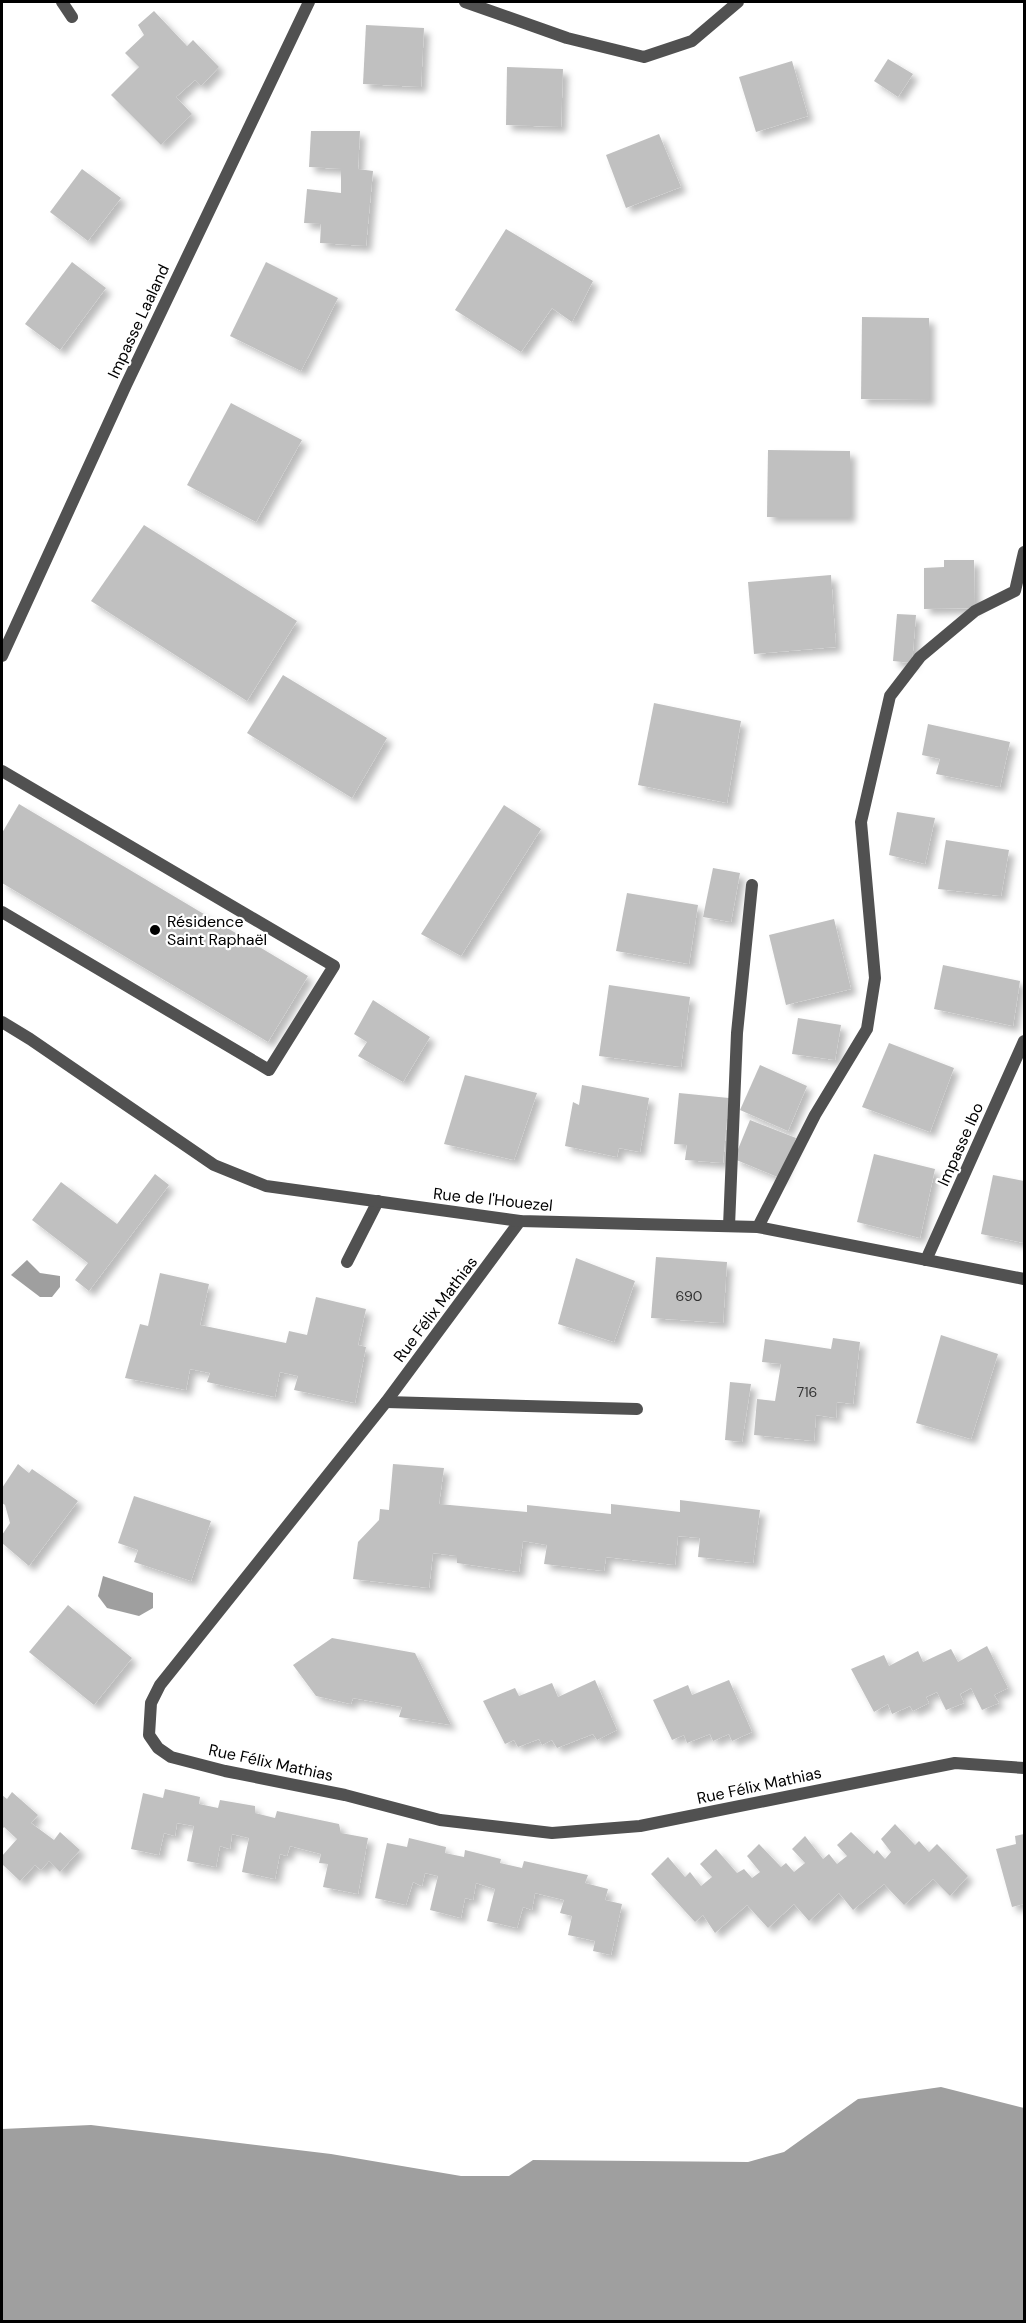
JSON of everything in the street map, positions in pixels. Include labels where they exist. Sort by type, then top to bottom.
[{"type":"street","points":[[62,2],[72,17]]},
{"type":"street","name":"Impasse Laaland","points":[[2,656],[126,385],[309,2]]},
{"type":"street","points":[[465,2],[567,38],[644,57],[692,41],[738,2]]},
{"type":"street","points":[[758,1227],[815,1115],[867,1029],[875,978],[861,822],[890,696],[920,657],[975,611],[1015,591],[1024,552]]},
{"type":"street","points":[[2,771],[334,966],[269,1070],[2,912]]},
{"type":"street","points":[[729,1226],[737,1033],[752,885]]},
{"type":"street","name":"Rue de l'Houezel","points":[[2,1022],[214,1165],[266,1186],[520,1221],[758,1227],[1024,1279]]},
{"type":"street","name":"Impasse Ibo","points":[[926,1260],[1024,1041]]},
{"type":"street","points":[[347,1262],[378,1201]]},
{"type":"street","name":"Rue Félix Mathias","points":[[520,1221],[386,1402],[160,1684],[151,1703],[148,1720],[149,1735],[158,1748],[171,1756],[225,1771],[345,1795],[440,1820],[552,1833],[640,1826],[956,1763],[1024,1768]]},
{"type":"street","points":[[386,1402],[637,1409]]},
{"type":"shaded area","points":[[27,1260],[40,1273],[60,1276],[60,1287],[52,1297],[40,1297],[11,1275]]},
{"type":"shaded area","points":[[103,1576],[153,1593],[153,1608],[139,1616],[107,1608],[98,1596]]},
{"type":"shaded area","points":[[941,2087],[1024,2108],[1024,2321],[2,2321],[2,2129],[91,2125],[331,2154],[461,2176],[509,2176],[533,2160],[748,2162],[784,2152],[858,2099]]},
{"type":"building","points":[[154,11],[187,46],[193,40],[219,67],[201,86],[195,80],[176,97],[192,114],[161,145],[111,95],[139,67],[125,53],[144,35],[138,25]]},
{"type":"building","points":[[366,25],[424,28],[421,87],[363,84]]},
{"type":"building","points":[[888,59],[913,74],[898,97],[874,81]]},
{"type":"building","points":[[792,61],[808,116],[756,132],[739,77]]},
{"type":"building","points":[[507,67],[563,69],[561,127],[506,125]]},
{"type":"building","points":[[311,131],[360,131],[358,169],[373,171],[366,246],[320,243],[321,224],[304,223],[307,189],[341,193],[341,169],[309,167]]},
{"type":"building","points":[[659,134],[681,187],[626,208],[606,155]]},
{"type":"building","points":[[82,169],[121,198],[88,241],[50,212]]},
{"type":"building","points":[[506,229],[593,281],[572,322],[552,308],[521,352],[455,310]]},
{"type":"building","points":[[72,262],[106,288],[60,350],[25,324]]},
{"type":"building","points":[[266,262],[338,298],[301,371],[230,336]]},
{"type":"building","points":[[862,317],[929,318],[929,400],[861,399]]},
{"type":"building","points":[[231,403],[302,440],[256,522],[187,485]]},
{"type":"building","points":[[768,450],[850,451],[850,517],[767,517]]},
{"type":"building","points":[[144,525],[297,621],[247,701],[91,601]]},
{"type":"building","points":[[944,560],[974,560],[975,608],[924,609],[924,568],[944,567]]},
{"type":"building","points":[[831,575],[836,647],[754,654],[748,582]]},
{"type":"building","points":[[897,614],[916,615],[912,663],[893,661]]},
{"type":"building","points":[[283,675],[387,738],[352,798],[247,733]]},
{"type":"building","points":[[654,703],[741,721],[727,803],[638,785]]},
{"type":"building","points":[[928,724],[1010,742],[1000,787],[936,774],[940,759],[922,755]]},
{"type":"building","name":"Résidence Saint Raphaël","points":[[19,804],[308,976],[268,1042],[2,883],[2,833]]},
{"type":"building","points":[[504,805],[541,829],[461,956],[421,934]]},
{"type":"building","points":[[897,812],[935,818],[925,864],[889,855]]},
{"type":"building","points":[[946,840],[1009,850],[1001,896],[938,889]]},
{"type":"building","points":[[713,868],[740,873],[731,922],[703,917]]},
{"type":"building","points":[[627,893],[698,905],[689,964],[616,951]]},
{"type":"building","points":[[834,919],[851,989],[786,1005],[769,935]]},
{"type":"building","points":[[943,965],[1020,981],[1013,1026],[934,1009]]},
{"type":"building","points":[[609,985],[690,997],[681,1067],[599,1056]]},
{"type":"building","points":[[373,1000],[430,1037],[403,1082],[358,1056],[367,1042],[354,1034]]},
{"type":"building","points":[[798,1018],[841,1025],[835,1060],[792,1054]]},
{"type":"building","points":[[889,1043],[954,1068],[930,1132],[862,1107]]},
{"type":"building","points":[[760,1065],[807,1086],[788,1131],[740,1110]]},
{"type":"building","points":[[465,1075],[537,1093],[514,1160],[444,1144]]},
{"type":"building","points":[[582,1085],[649,1098],[640,1152],[619,1148],[617,1157],[565,1146],[573,1102],[579,1105]]},
{"type":"building","points":[[679,1093],[729,1098],[723,1163],[685,1160],[687,1145],[674,1144]]},
{"type":"building","points":[[750,1120],[796,1138],[780,1178],[734,1159]]},
{"type":"building","points":[[874,1154],[935,1169],[920,1238],[857,1222]]},
{"type":"building","points":[[155,1174],[169,1185],[89,1291],[75,1280],[88,1263],[32,1220],[61,1182],[117,1224]]},
{"type":"building","points":[[993,1175],[1024,1181],[1024,1243],[981,1234]]},
{"type":"building","points":[[656,1257],[727,1262],[723,1323],[651,1318]]},
{"type":"building","points":[[576,1258],[635,1281],[614,1342],[558,1324]]},
{"type":"building","points":[[160,1273],[209,1284],[200,1325],[286,1343],[289,1331],[307,1335],[316,1297],[366,1309],[358,1345],[366,1347],[355,1403],[294,1390],[298,1376],[280,1372],[275,1397],[207,1382],[210,1373],[190,1369],[186,1390],[125,1378],[140,1324],[148,1326]]},
{"type":"building","points":[[941,1335],[998,1354],[971,1439],[916,1423]]},
{"type":"building","points":[[833,1338],[860,1342],[853,1404],[837,1402],[836,1418],[816,1415],[814,1441],[754,1435],[757,1399],[775,1401],[781,1364],[762,1362],[765,1339],[831,1349]]},
{"type":"building","points":[[730,1382],[751,1384],[742,1442],[725,1440]]},
{"type":"building","points":[[18,1464],[29,1473],[32,1469],[78,1501],[29,1566],[2,1543],[2,1535],[10,1523],[5,1505],[2,1503],[2,1488]]},
{"type":"building","points":[[393,1464],[444,1468],[439,1504],[527,1512],[527,1505],[611,1514],[611,1504],[680,1512],[680,1500],[760,1510],[753,1563],[698,1557],[700,1538],[678,1536],[675,1565],[606,1557],[604,1571],[544,1564],[547,1545],[523,1541],[519,1572],[457,1563],[457,1556],[433,1553],[429,1588],[353,1579],[358,1542],[379,1520],[380,1509],[389,1510]]},
{"type":"building","points":[[134,1496],[211,1521],[191,1581],[134,1562],[138,1550],[118,1543]]},
{"type":"building","points":[[68,1605],[132,1658],[94,1705],[29,1652]]},
{"type":"building","points":[[332,1638],[415,1653],[451,1725],[399,1717],[402,1707],[353,1698],[351,1704],[316,1696],[293,1665]]},
{"type":"building","points":[[987,1646],[1008,1688],[994,1695],[999,1703],[982,1710],[971,1688],[960,1694],[964,1703],[946,1710],[937,1692],[926,1697],[929,1703],[913,1711],[910,1706],[892,1714],[888,1704],[874,1712],[851,1669],[884,1655],[889,1666],[918,1651],[923,1662],[951,1649],[958,1662]]},
{"type":"building","points":[[595,1680],[617,1730],[597,1740],[593,1734],[557,1748],[552,1740],[542,1745],[539,1739],[518,1747],[514,1740],[505,1744],[483,1701],[515,1688],[519,1696],[552,1683],[558,1697]]},
{"type":"building","points":[[729,1680],[752,1732],[732,1741],[729,1734],[713,1741],[710,1734],[687,1743],[684,1735],[672,1740],[653,1700],[688,1685],[692,1695]]},
{"type":"building","points":[[165,1789],[200,1797],[199,1804],[218,1808],[220,1800],[255,1806],[255,1813],[275,1818],[277,1811],[339,1824],[341,1833],[368,1838],[358,1894],[323,1887],[328,1864],[319,1863],[321,1854],[290,1846],[287,1856],[280,1854],[275,1879],[242,1872],[249,1838],[232,1834],[230,1849],[220,1846],[216,1867],[187,1861],[194,1826],[177,1823],[175,1836],[164,1833],[159,1855],[131,1849],[143,1793],[163,1798]]},
{"type":"building","points":[[12,1792],[38,1815],[31,1823],[54,1840],[60,1832],[80,1850],[60,1872],[49,1861],[41,1870],[35,1865],[20,1881],[2,1864],[2,1856],[17,1839],[4,1827],[2,1830],[2,1795],[7,1799]]},
{"type":"building","points":[[895,1824],[915,1845],[919,1841],[929,1852],[937,1844],[968,1876],[950,1896],[933,1879],[904,1905],[884,1884],[853,1910],[839,1893],[809,1921],[794,1904],[768,1928],[747,1905],[715,1933],[703,1915],[695,1922],[651,1874],[668,1857],[685,1877],[690,1872],[701,1886],[712,1877],[700,1864],[716,1849],[737,1873],[744,1869],[752,1878],[760,1872],[747,1856],[759,1844],[781,1867],[786,1863],[794,1872],[805,1863],[792,1849],[805,1836],[823,1859],[829,1854],[837,1864],[847,1856],[837,1845],[851,1832],[874,1854],[877,1850],[885,1859],[891,1852],[881,1839]]},
{"type":"building","points":[[1024,1834],[1024,1904],[1012,1907],[996,1849],[1016,1844],[1015,1836]]},
{"type":"building","points":[[409,1838],[446,1847],[445,1853],[464,1857],[465,1850],[501,1859],[500,1863],[522,1868],[524,1861],[588,1875],[585,1883],[608,1889],[605,1900],[622,1904],[611,1955],[593,1951],[595,1941],[568,1935],[572,1916],[560,1913],[564,1900],[535,1893],[532,1910],[523,1907],[517,1928],[487,1921],[495,1889],[476,1883],[473,1900],[465,1898],[461,1918],[430,1910],[438,1876],[425,1873],[422,1886],[413,1882],[406,1905],[375,1898],[387,1843],[407,1847]]},
{"type":"place","name":"Résidence Saint Raphaël","points":[[155,930]]}]
